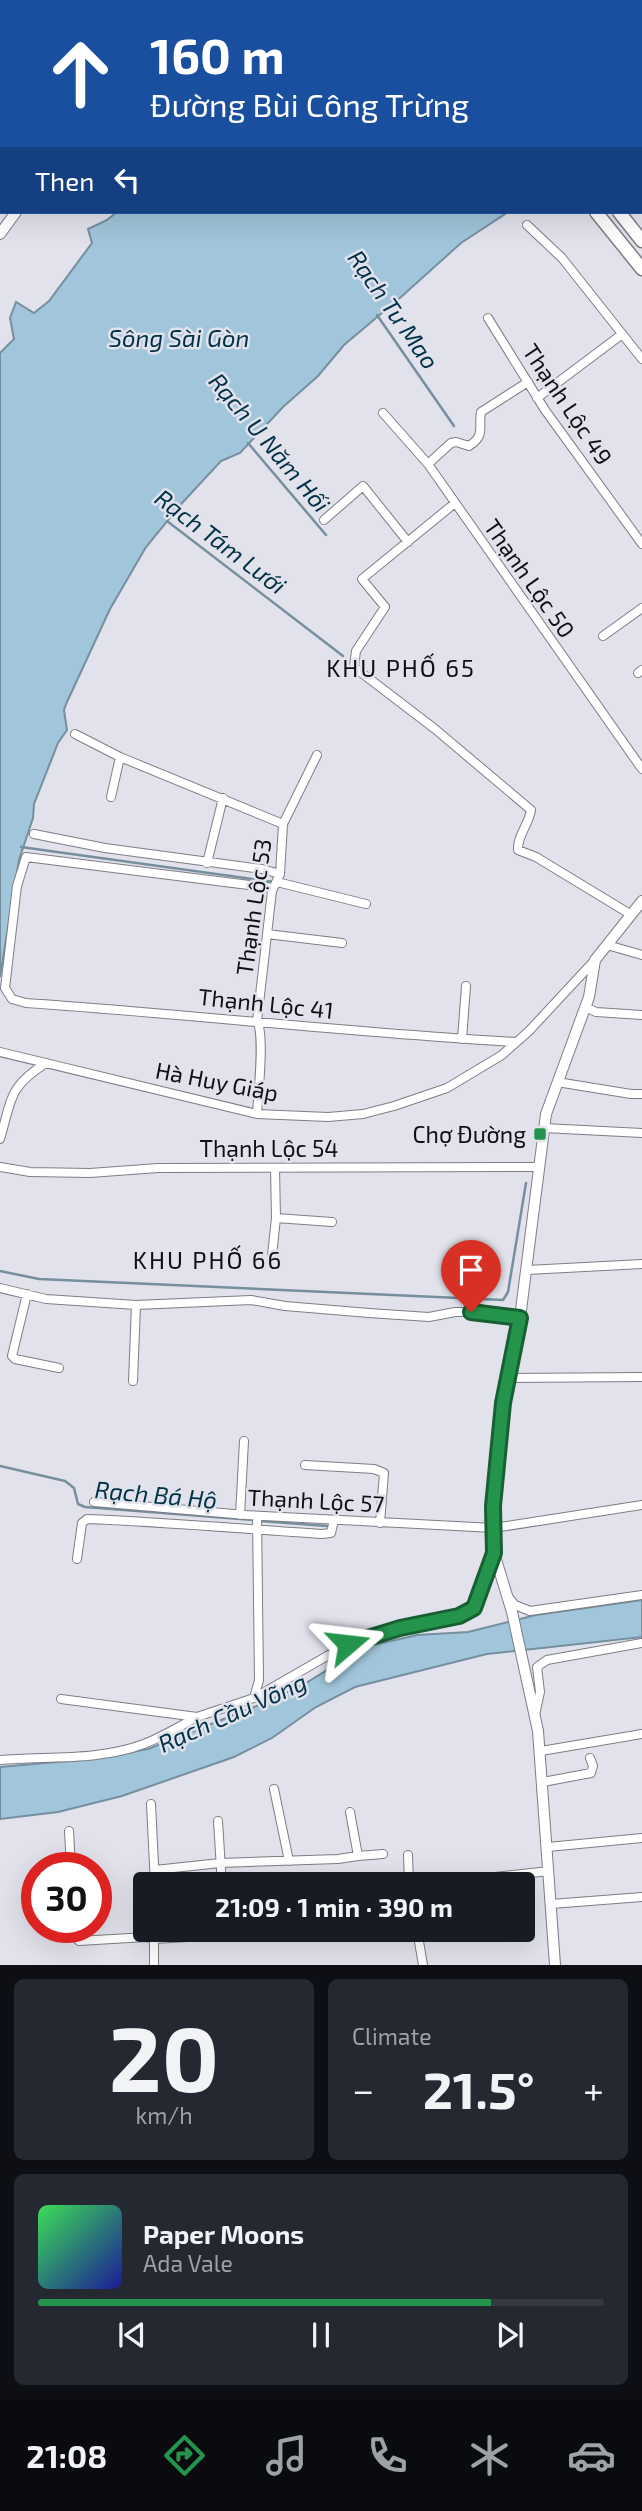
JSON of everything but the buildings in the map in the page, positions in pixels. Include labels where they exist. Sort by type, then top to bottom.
[{"type":"main road","points":[[598,214],[642,269]]},
{"type":"main road","points":[[621,214],[642,241]]},
{"type":"street","points":[[0,234],[15,214]]},
{"type":"street","points":[[527,225],[562,258],[642,359]]},
{"type":"street","name":"Thạnh Lộc 49","points":[[488,318],[537,398],[642,544]]},
{"type":"street","points":[[537,398],[621,335]]},
{"type":"street","points":[[428,464],[451,443],[469,446],[473,444],[482,429],[481,412],[528,382]]},
{"type":"street","name":"Thạnh Lộc 50","points":[[383,413],[428,464],[642,769]]},
{"type":"street","points":[[324,520],[363,485],[408,542]]},
{"type":"street","points":[[455,503],[362,579],[385,607],[356,650],[354,667],[435,729],[531,810],[530,820],[517,844],[518,850],[548,864],[630,914]]},
{"type":"street","points":[[603,636],[642,608]]},
{"type":"street","points":[[75,734],[120,757],[283,824]]},
{"type":"street","name":"Thạnh Lộc 53","points":[[257,1114],[260,1040],[258,1024],[267,934],[277,881],[283,824],[317,755]]},
{"type":"street","points":[[111,797],[120,757]]},
{"type":"street","points":[[206,863],[223,798]]},
{"type":"street","points":[[34,834],[105,849],[262,869],[277,881]]},
{"type":"street","points":[[105,849],[104,866],[277,881],[366,904]]},
{"type":"street","name":"Thạnh Lộc 41","points":[[104,866],[26,857],[17,886],[5,988],[12,999],[26,1003],[397,1036],[516,1042]]},
{"type":"street","name":"Hà Huy Giáp","points":[[0,1052],[257,1114],[328,1117],[363,1114],[394,1107],[428,1096],[464,1079],[502,1055],[595,960],[642,901]]},
{"type":"street","points":[[267,934],[342,943]]},
{"type":"street","points":[[607,945],[642,955]]},
{"type":"street","points":[[555,1965],[541,1751],[524,1660],[494,1553],[493,1506],[503,1403],[520,1318],[544,1128],[557,1082],[585,1007],[595,960]]},
{"type":"street","points":[[462,1039],[466,986]]},
{"type":"street","points":[[585,1007],[596,1012],[642,1015]]},
{"type":"street","points":[[0,1139],[13,1093],[19,1083],[46,1063]]},
{"type":"street","points":[[557,1082],[642,1094]]},
{"type":"street","points":[[544,1128],[642,1133]]},
{"type":"street","name":"Thạnh Lộc 54","points":[[0,1167],[30,1172],[90,1173],[158,1168],[538,1167]]},
{"type":"street","points":[[272,1255],[276,1218],[275,1168]]},
{"type":"street","points":[[276,1218],[331,1222]]},
{"type":"street","points":[[527,1270],[642,1264]]},
{"type":"street","points":[[0,1288],[46,1299],[135,1305],[251,1300],[285,1306],[369,1313],[429,1317],[471,1312],[520,1318]]},
{"type":"street","points":[[27,1294],[12,1356],[15,1359],[59,1368]]},
{"type":"street","points":[[133,1381],[135,1305]]},
{"type":"street","points":[[508,1378],[642,1377]]},
{"type":"street","points":[[240,1515],[244,1441]]},
{"type":"street","points":[[305,1465],[374,1469],[384,1473],[380,1523]]},
{"type":"street","name":"Thạnh Lộc 57","points":[[94,1502],[240,1515],[257,1522],[334,1520],[494,1528],[642,1505]]},
{"type":"street","points":[[77,1559],[82,1523],[87,1519],[257,1522],[331,1533],[334,1520]]},
{"type":"street","points":[[254,1698],[259,1680],[257,1522]]},
{"type":"street","points":[[0,1760],[62,1758],[106,1753],[143,1744],[197,1717],[254,1698],[348,1644],[400,1628],[459,1616],[474,1608],[494,1553]]},
{"type":"street","points":[[505,1592],[515,1605],[530,1611],[642,1595]]},
{"type":"street","points":[[536,1715],[540,1692],[537,1667],[547,1660],[642,1643]]},
{"type":"street","points":[[61,1699],[197,1717]]},
{"type":"street","points":[[541,1751],[642,1734]]},
{"type":"street","points":[[543,1782],[591,1773],[593,1766],[590,1758]]},
{"type":"street","points":[[274,1788],[289,1861]]},
{"type":"street","points":[[151,1804],[155,1870],[220,1863],[338,1859],[383,1854]]},
{"type":"street","points":[[350,1812],[358,1856]]},
{"type":"street","points":[[218,1821],[221,1872]]},
{"type":"street","points":[[69,1831],[70,1852]]},
{"type":"street","points":[[548,1847],[642,1838]]},
{"type":"street","points":[[408,1855],[409,1872]]},
{"type":"street","points":[[535,1873],[549,1871]]},
{"type":"street","points":[[551,1904],[642,1897]]},
{"type":"street","points":[[112,1940],[133,1938]]},
{"type":"street","points":[[154,1942],[154,1965]]},
{"type":"street","points":[[419,1942],[423,1965]]},
{"type":"water","name":"Sông Sài Gòn","points":[[114,214],[505,214],[461,243],[344,345],[318,376],[283,407],[240,453],[221,461],[146,547],[110,609],[64,710],[67,730],[58,743],[34,804],[33,818],[19,860],[0,977],[0,353],[14,339],[10,318],[16,302],[34,313],[49,301],[92,243],[88,229]]},
{"type":"water","points":[[642,1600],[642,1637],[487,1654],[355,1687],[316,1707],[272,1738],[234,1757],[122,1796],[58,1812],[0,1819],[0,1767],[90,1759],[148,1749],[301,1686],[358,1651],[374,1645],[417,1635],[468,1632],[536,1615]]},
{"type":"waterway","name":"Rạch Tư Mao","points":[[377,315],[454,426]]},
{"type":"waterway","name":"Rạch U Năm Hối","points":[[248,443],[326,535]]},
{"type":"waterway","name":"Rạch Tám Lưới","points":[[167,521],[343,656]]},
{"type":"waterway","points":[[21,847],[274,882]]},
{"type":"waterway","points":[[0,1271],[39,1279],[503,1300],[508,1292],[526,1183]]},
{"type":"waterway","name":"Rạch Bá Hộ","points":[[0,1466],[65,1481],[74,1488],[78,1504],[85,1507],[253,1520]]},
{"type":"waterway","name":"Rạch Bá Hộ","points":[[260,1521],[327,1526]]},
{"type":"place","name":"Chợ Đường","points":[[540,1134]]},
{"type":"district","name":"KHU PHỐ 65","points":[[401,667]]},
{"type":"district","name":"KHU PHỐ 66","points":[[208,1259]]},
{"type":"route","points":[[348,1644],[400,1628],[459,1616],[474,1608],[481,1590],[494,1553],[493,1506],[503,1403],[520,1318],[471,1312]]},
{"type":"water label","name":"Rạch Cầu Võng","points":[[232,1712]]}]
